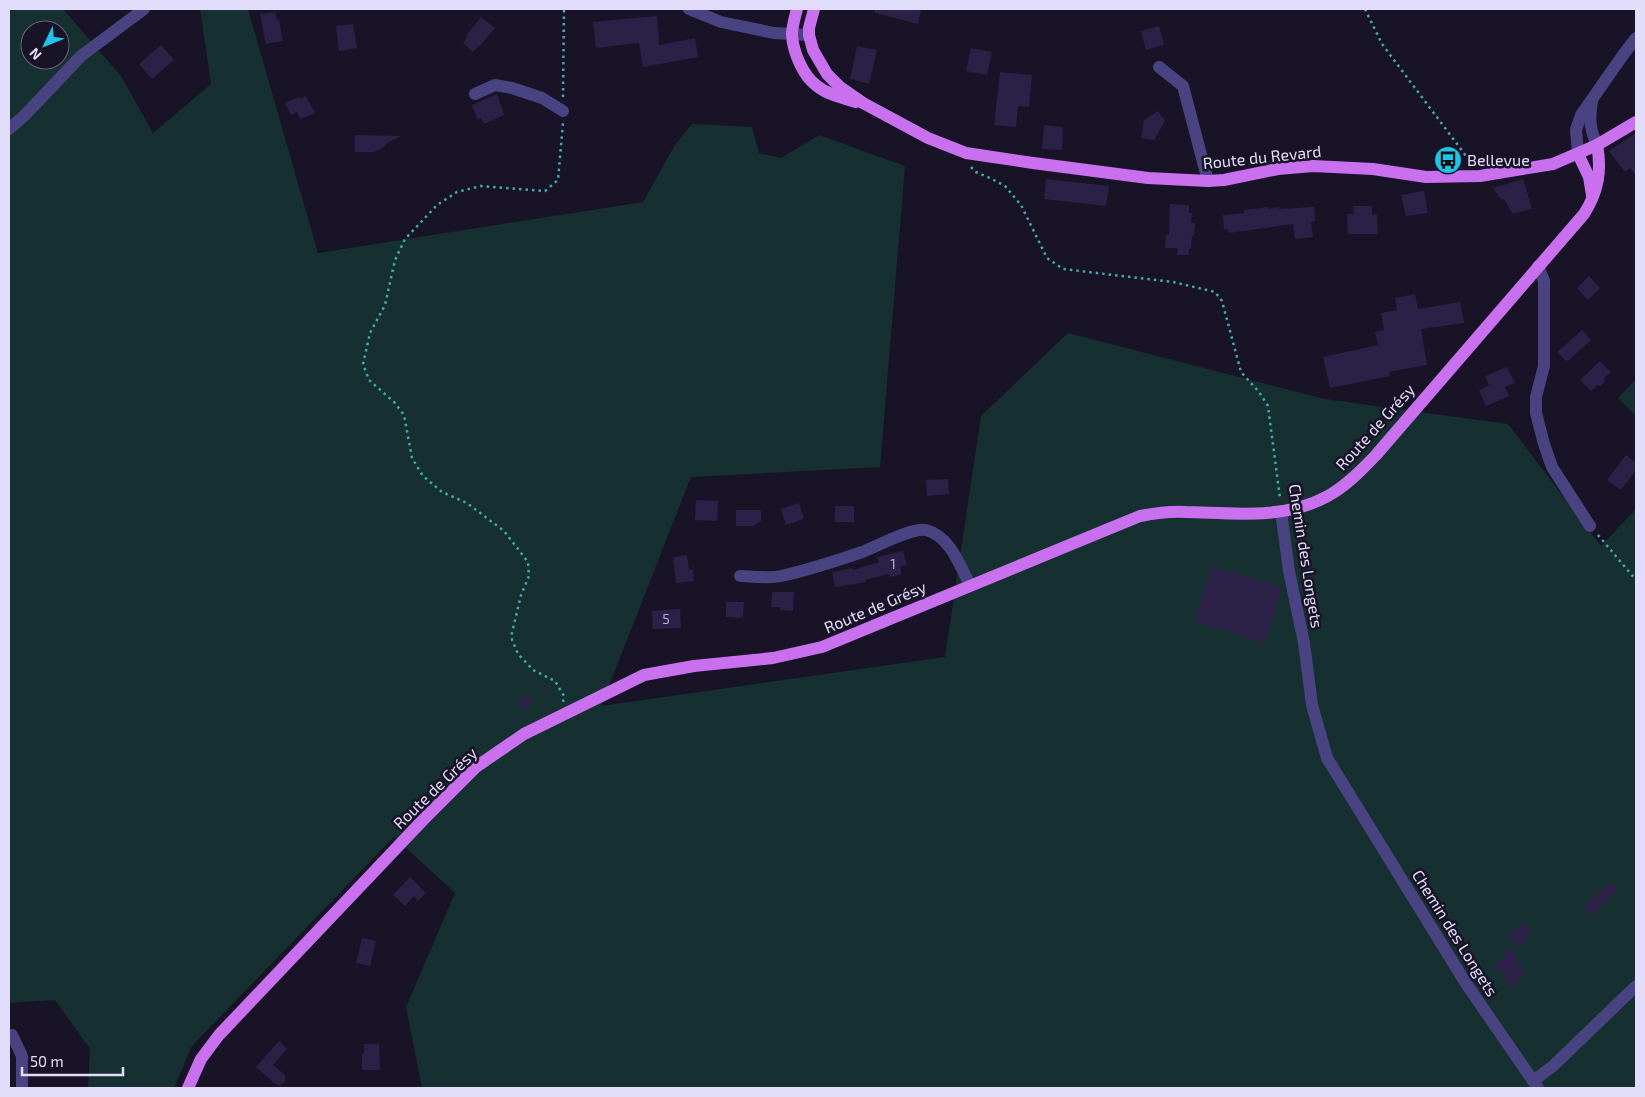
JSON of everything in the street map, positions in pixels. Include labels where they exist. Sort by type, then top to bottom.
[{"type":"main road","name":"Route du Revard","points":[[797,9],[792,35],[798,58],[807,75],[816,86],[834,95],[863,103]]},
{"type":"main road","points":[[809,35],[814,9]]},
{"type":"main road","name":"Route du Revard","points":[[809,35],[813,50],[826,74],[840,87],[863,103],[928,138],[966,153],[1033,164],[1148,178],[1208,181],[1278,169],[1313,166],[1373,169],[1426,177],[1480,176],[1553,164],[1597,145],[1636,122]]},
{"type":"main road","name":"Route de Grésy","points":[[188,1088],[201,1059],[219,1035],[423,820],[476,768],[524,734],[644,675],[694,666],[773,658],[822,647],[1140,516],[1164,512],[1251,514],[1281,511],[1303,507],[1327,496],[1360,471],[1584,214],[1593,200],[1598,181],[1597,145]]},
{"type":"main road","points":[[1578,154],[1588,177],[1593,200]]},
{"type":"street","points":[[9,129],[25,115],[81,56],[144,9]]},
{"type":"street","points":[[689,9],[721,22],[774,33],[809,35]]},
{"type":"street","points":[[1578,154],[1576,130],[1581,115],[1622,55],[1636,38]]},
{"type":"street","points":[[1159,67],[1183,86],[1208,181]]},
{"type":"street","points":[[475,94],[495,85],[512,88],[542,98],[563,111]]},
{"type":"street","points":[[1593,99],[1589,116],[1592,134],[1597,145]]},
{"type":"street","points":[[1538,266],[1544,281],[1544,366],[1536,397],[1536,413],[1552,467],[1590,526]]},
{"type":"street","name":"Chemin des Longets","points":[[1281,511],[1289,571],[1304,644],[1312,705],[1326,758],[1465,982],[1535,1085]]},
{"type":"street","points":[[740,576],[779,577],[861,552],[911,532],[925,530],[937,535],[956,556],[970,585]]},
{"type":"street","points":[[1535,1085],[1636,986]]},
{"type":"street","points":[[12,1034],[22,1056],[22,1088]]},
{"type":"path","points":[[1365,9],[1382,44],[1480,176]]},
{"type":"path","name":"Chemin des Longets","points":[[966,153],[967,164],[976,172],[1004,186],[1022,204],[1047,258],[1064,269],[1173,282],[1214,292],[1222,301],[1241,372],[1259,392],[1268,406],[1281,511]]},
{"type":"path","points":[[546,191],[481,186],[457,192],[437,205],[405,239],[395,260],[385,305],[370,333],[363,364],[369,380],[394,402],[404,415],[412,458],[423,476],[442,492],[467,503],[504,530],[528,562],[529,576],[521,595],[511,638],[518,654],[534,670],[555,681],[564,696],[559,717]]},
{"type":"path","points":[[1590,526],[1636,580]]},
{"type":"green space","points":[[9,9],[63,9],[121,76],[153,133],[211,84],[200,9],[248,9],[318,253],[643,202],[675,145],[692,124],[752,127],[759,153],[781,158],[819,135],[905,166],[880,467],[691,477],[601,706],[945,657],[981,416],[1068,333],[1325,399],[1508,424],[1601,546],[1636,509],[1636,1088],[422,1088],[406,1007],[455,893],[394,837],[192,1046],[174,1088],[88,1088],[90,1049],[55,1000],[9,1003]]},
{"type":"green space","points":[[1636,379],[1636,416],[1618,398]]},
{"type":"building","points":[[875,9],[921,9],[918,24],[875,13]]},
{"type":"building","points":[[275,12],[277,20],[279,20],[283,41],[266,44],[260,14]]},
{"type":"building","points":[[657,16],[659,45],[695,38],[698,57],[643,67],[639,43],[596,48],[593,22]]},
{"type":"building","points":[[481,17],[495,28],[473,52],[463,43],[466,36]]},
{"type":"building","points":[[353,24],[357,48],[339,51],[336,26]]},
{"type":"building","points":[[1159,26],[1164,45],[1146,50],[1141,31]]},
{"type":"building","points":[[161,45],[174,60],[152,79],[139,64]]},
{"type":"building","points":[[857,46],[877,50],[869,84],[850,79]]},
{"type":"building","points":[[971,48],[992,52],[987,75],[966,71]]},
{"type":"building","points":[[1000,72],[1032,75],[1029,107],[1018,106],[1016,127],[994,125]]},
{"type":"building","points":[[497,94],[504,115],[484,124],[481,118],[478,120],[472,105]]},
{"type":"building","points":[[306,96],[315,113],[300,119],[297,112],[291,115],[285,103]]},
{"type":"building","points":[[1158,111],[1165,121],[1154,140],[1141,138],[1144,120]]},
{"type":"building","points":[[1044,125],[1063,127],[1062,150],[1042,149]]},
{"type":"building","points":[[1636,133],[1636,176],[1630,168],[1625,172],[1609,151]]},
{"type":"building","points":[[355,135],[401,136],[374,152],[355,152]]},
{"type":"building","points":[[1046,179],[1109,186],[1106,206],[1044,199]]},
{"type":"building","points":[[1523,179],[1532,209],[1513,214],[1504,199],[1502,200],[1493,188]]},
{"type":"building","points":[[1424,191],[1428,213],[1406,216],[1401,195]]},
{"type":"building","points":[[1170,204],[1189,205],[1189,213],[1192,213],[1191,223],[1195,223],[1189,255],[1177,255],[1178,248],[1165,248],[1166,234],[1169,235]]},
{"type":"building","points":[[1353,206],[1372,206],[1372,215],[1377,214],[1378,234],[1348,234],[1347,214],[1354,214]]},
{"type":"building","points":[[1268,207],[1268,209],[1279,207],[1279,209],[1314,207],[1315,221],[1311,222],[1313,237],[1295,239],[1293,224],[1229,233],[1228,229],[1224,230],[1223,215],[1244,213],[1244,210]]},
{"type":"building","points":[[1589,276],[1600,288],[1588,300],[1577,288]]},
{"type":"building","points":[[1415,294],[1418,309],[1460,302],[1464,323],[1421,329],[1427,365],[1389,372],[1390,376],[1330,388],[1323,357],[1378,345],[1375,332],[1384,330],[1381,313],[1397,310],[1395,298]]},
{"type":"building","points":[[1582,330],[1591,340],[1567,362],[1557,352]]},
{"type":"building","points":[[1600,361],[1611,372],[1604,378],[1605,381],[1601,386],[1597,385],[1591,391],[1580,380]]},
{"type":"building","points":[[1507,367],[1515,383],[1505,387],[1509,396],[1486,406],[1479,390],[1489,385],[1485,376]]},
{"type":"building","points":[[1626,455],[1636,463],[1636,470],[1621,490],[1607,480]]},
{"type":"building","points":[[948,479],[949,494],[927,496],[926,480]]},
{"type":"building","points":[[696,500],[718,501],[717,521],[695,520]]},
{"type":"building","points":[[799,503],[804,519],[786,525],[781,509]]},
{"type":"building","points":[[835,506],[854,506],[854,522],[835,522]]},
{"type":"building","points":[[736,510],[761,510],[761,521],[753,526],[736,526]]},
{"type":"building","points":[[903,551],[907,565],[900,567],[902,574],[890,577],[889,574],[865,580],[866,582],[835,587],[832,572],[853,568],[853,570],[879,562],[877,557]]},
{"type":"building","points":[[687,555],[689,570],[693,569],[694,581],[676,583],[673,557]]},
{"type":"building","points":[[1212,566],[1282,588],[1265,643],[1194,621]]},
{"type":"building","points":[[772,592],[794,592],[793,611],[780,610],[780,607],[771,607]]},
{"type":"building","points":[[726,602],[744,602],[743,618],[726,617]]},
{"type":"building","points":[[680,609],[681,628],[653,629],[652,611]]},
{"type":"building","points":[[523,696],[528,696],[530,699],[531,702],[528,710],[519,706],[519,700]]},
{"type":"building","points":[[410,877],[426,893],[418,901],[414,896],[405,906],[393,895]]},
{"type":"building","points":[[1610,882],[1618,891],[1591,916],[1583,907]]},
{"type":"building","points":[[1525,923],[1532,933],[1526,938],[1528,941],[1518,948],[1508,935]]},
{"type":"building","points":[[362,938],[376,941],[370,966],[356,963]]},
{"type":"building","points":[[1509,949],[1519,957],[1515,961],[1526,969],[1512,988],[1503,981],[1507,977],[1494,968]]},
{"type":"building","points":[[279,1041],[287,1049],[273,1065],[285,1075],[285,1082],[280,1085],[274,1083],[256,1067]]},
{"type":"building","points":[[364,1044],[379,1044],[380,1070],[362,1070]]},
{"type":"place","name":"Bellevue","points":[[1448,160]]}]
